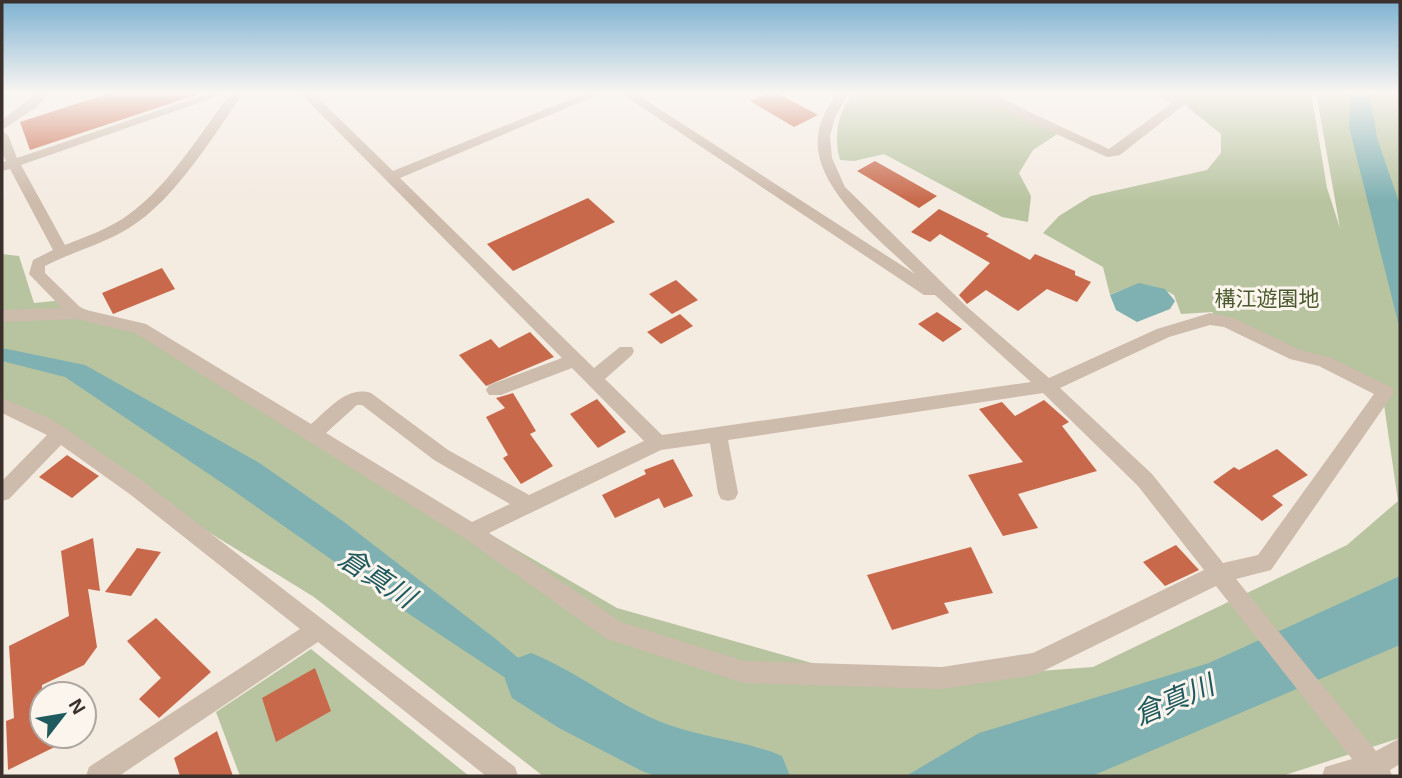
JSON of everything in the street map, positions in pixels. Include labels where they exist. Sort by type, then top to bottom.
[{"type":"street","points":[[8,165],[117,128]]},
{"type":"street","points":[[77,313],[37,274],[38,264],[133,218],[156,196],[209,128]]},
{"type":"street","points":[[342,128],[657,443]]},
{"type":"street","points":[[391,177],[510,128]]},
{"type":"street","points":[[681,128],[960,310]]},
{"type":"street","points":[[826,128],[825,158],[839,189],[960,310],[1047,386],[1145,480],[1376,771]]},
{"type":"street","points":[[1058,128],[1107,153],[1115,152],[1146,128]]},
{"type":"street","points":[[2,135],[8,165],[61,251]]},
{"type":"street","points":[[2,316],[77,313],[140,328],[471,532],[615,631],[744,672],[942,678],[1035,664],[1227,582],[1265,563],[1385,392],[1323,361],[1296,355],[1228,322],[1210,319],[1164,333],[1047,386],[657,443],[471,532]]},
{"type":"street","points":[[593,379],[626,351]]},
{"type":"street","points":[[495,390],[575,360]]},
{"type":"street","points":[[311,435],[353,399],[365,398],[441,455],[528,505]]},
{"type":"street","points":[[2,405],[47,425],[138,489],[506,776]]},
{"type":"street","points":[[2,493],[60,434]]},
{"type":"street","points":[[718,435],[728,493]]},
{"type":"street","points":[[99,776],[317,630]]},
{"type":"street","points":[[1335,776],[1376,771],[1400,750]]},
{"type":"green space","points":[[838,128],[1057,128],[1062,131],[1033,150],[1019,173],[1031,196],[1028,222],[1002,217],[884,154],[854,161],[840,160]]},
{"type":"green space","name":"構江遊園地","points":[[1214,128],[1317,128],[1327,188],[1340,228],[1322,128],[1400,128],[1400,738],[1282,776],[543,776],[314,597],[2,405],[2,254],[19,256],[34,303],[64,300],[159,342],[617,608],[883,683],[1093,667],[1347,545],[1398,501],[1381,384],[1210,319],[1213,312],[1181,314],[1174,295],[1157,288],[1135,286],[1110,295],[1103,267],[1043,233],[1059,216],[1091,196],[1207,170],[1221,153],[1221,134]]},
{"type":"green space","points":[[311,649],[469,776],[240,776],[216,712]]},
{"type":"water","points":[[1349,128],[1376,128],[1400,205],[1400,330]]},
{"type":"water","points":[[1139,283],[1165,289],[1175,301],[1170,309],[1137,322],[1116,310],[1110,295]]},
{"type":"water","points":[[2,348],[85,365],[258,462],[344,522],[497,640],[578,709],[575,724],[412,616],[65,377],[2,361]]},
{"type":"water","points":[[1400,576],[1400,645],[1092,776],[906,776],[979,733],[1209,663]]},
{"type":"building","points":[[22,128],[95,128],[30,150]]},
{"type":"building","points":[[875,161],[937,196],[919,208],[857,171]]},
{"type":"building","points":[[588,198],[615,222],[513,271],[487,244]]},
{"type":"building","points":[[939,209],[989,234],[986,236],[1030,260],[1035,254],[1075,271],[1075,275],[1091,282],[1077,302],[1047,289],[1018,311],[986,290],[967,304],[959,295],[990,263],[940,234],[930,242],[911,232]]},
{"type":"building","points":[[162,268],[175,289],[113,314],[102,293]]},
{"type":"building","points":[[676,280],[698,300],[672,314],[649,294]]},
{"type":"building","points":[[937,312],[962,329],[943,342],[918,324]]},
{"type":"building","points":[[680,314],[693,326],[661,344],[647,332]]},
{"type":"building","points":[[530,332],[554,357],[486,386],[459,355],[491,339],[499,348]]},
{"type":"building","points":[[513,393],[536,431],[530,434],[553,466],[521,484],[503,458],[508,455],[486,417],[505,408],[496,398]]},
{"type":"building","points":[[597,399],[626,432],[598,448],[570,414]]},
{"type":"building","points":[[1044,400],[1069,422],[1062,426],[1097,471],[1018,494],[1038,528],[1003,536],[968,475],[1023,462],[979,409],[1002,402],[1015,416]]},
{"type":"building","points":[[1277,449],[1308,475],[1272,496],[1283,505],[1262,521],[1213,482],[1234,467],[1239,470]]},
{"type":"building","points":[[67,455],[99,476],[72,498],[39,477]]},
{"type":"building","points":[[673,459],[693,496],[664,508],[659,498],[615,518],[602,495],[646,474],[644,470]]},
{"type":"building","points":[[93,538],[100,591],[88,589],[97,647],[84,665],[52,680],[28,680],[28,750],[49,750],[8,770],[6,721],[14,718],[9,646],[69,616],[61,551]]},
{"type":"building","points":[[1176,545],[1199,570],[1165,586],[1143,562]]},
{"type":"building","points":[[971,547],[993,593],[944,603],[949,613],[892,630],[867,575]]},
{"type":"building","points":[[137,548],[161,552],[131,596],[105,592]]},
{"type":"building","points":[[156,618],[211,672],[159,718],[139,699],[161,678],[127,641]]},
{"type":"building","points":[[315,668],[331,711],[276,742],[262,698]]},
{"type":"building","points":[[217,731],[233,776],[180,776],[174,758]]},
{"type":"waterway","name":"倉真川","points":[[531,679],[578,709],[662,751],[762,776]]}]
